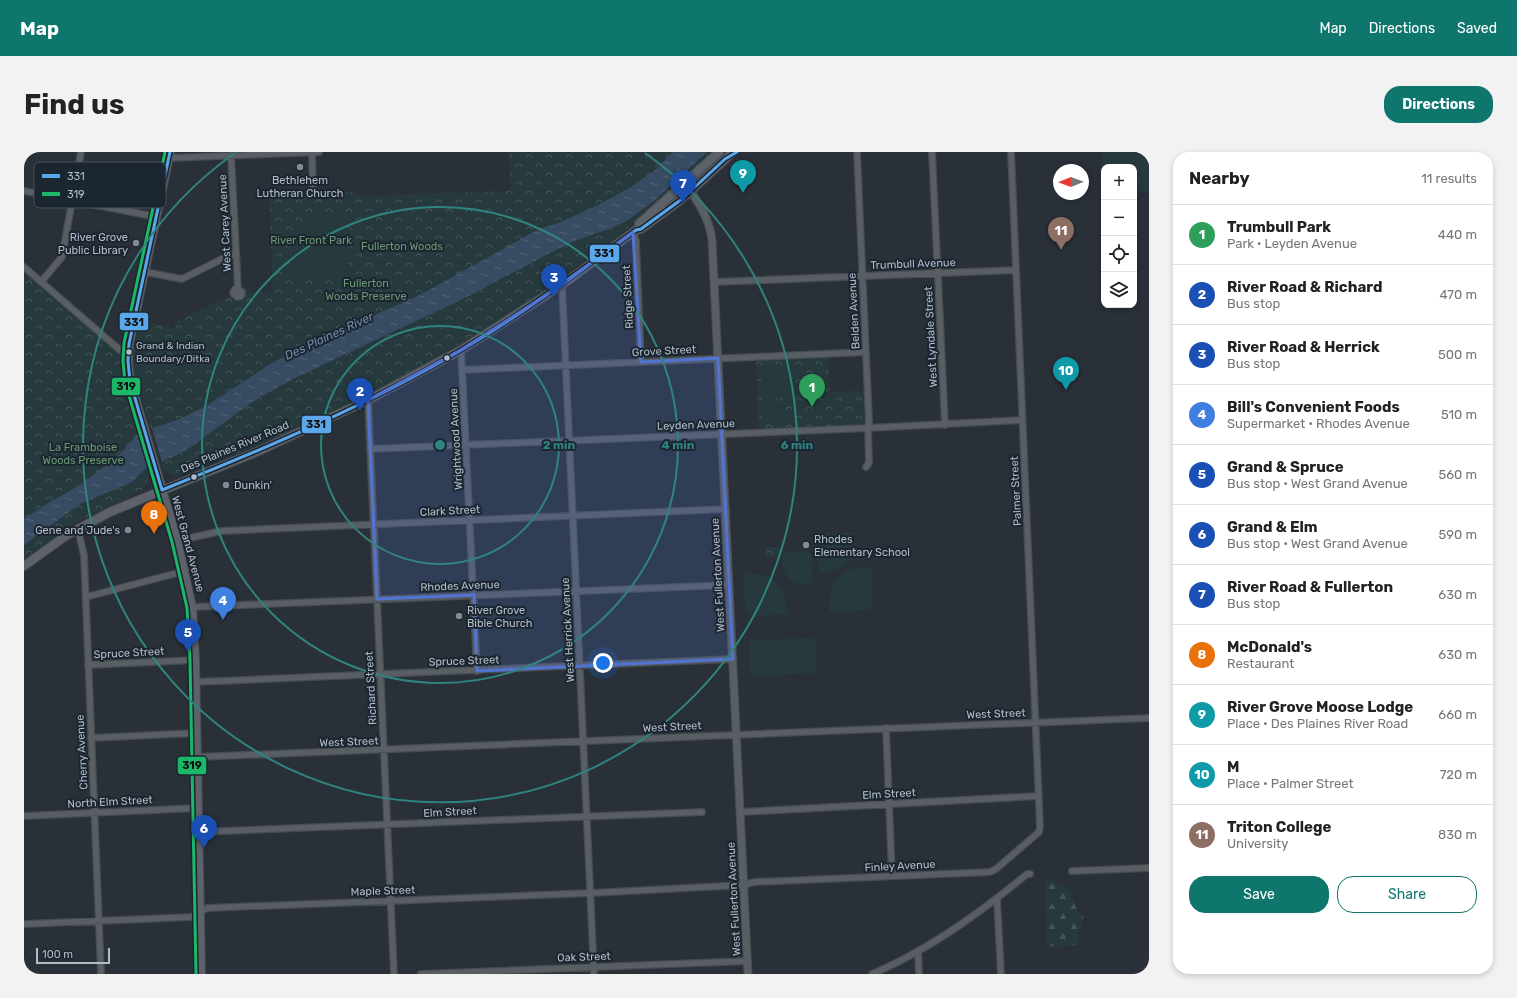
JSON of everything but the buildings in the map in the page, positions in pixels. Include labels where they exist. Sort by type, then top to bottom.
[{"type":"main road","name":"Des Plaines River Road","points":[[24,566],[51,546],[78,529],[110,512],[261,450],[368,400],[461,350],[562,285],[634,231],[638,225],[719,152]]},
{"type":"main road","name":"Des Plaines River Road","points":[[634,231],[641,229],[690,191],[733,152]]},
{"type":"main road","points":[[726,159],[737,152]]},
{"type":"main road","name":"West Grand Avenue","points":[[166,174],[170,155]]},
{"type":"main road","name":"West Grand Avenue","points":[[159,208],[128,353],[128,370],[177,541],[192,607],[195,660],[202,974]]},
{"type":"street","points":[[80,162],[82,152]]},
{"type":"street","points":[[312,152],[314,191]]},
{"type":"street","points":[[170,155],[231,155],[320,152]]},
{"type":"street","name":"Belden Avenue","points":[[857,152],[869,421],[869,463],[866,467]]},
{"type":"street","name":"West Lyndale Street","points":[[932,152],[945,425]]},
{"type":"street","name":"Palmer Street","points":[[1011,152],[1040,829]]},
{"type":"street","name":"West Carey Avenue","points":[[231,155],[238,289]]},
{"type":"street","name":"West Fullerton Avenue","points":[[685,183],[704,211],[710,227],[726,509],[748,974]]},
{"type":"street","points":[[24,191],[34,193]]},
{"type":"street","points":[[42,282],[62,257],[71,208]]},
{"type":"street","points":[[109,208],[157,217]]},
{"type":"street","name":"Ridge Street","points":[[634,231],[636,241],[641,362]]},
{"type":"street","points":[[145,272],[182,279],[236,252]]},
{"type":"street","points":[[24,267],[121,351],[128,353]]},
{"type":"street","name":"Trumbull Avenue","points":[[714,282],[1016,270]]},
{"type":"street","name":"West Herrick Avenue","points":[[562,285],[594,974]]},
{"type":"street","name":"Wrightwood Avenue","points":[[461,350],[478,670]]},
{"type":"street","name":"Grove Street","points":[[462,370],[866,352]]},
{"type":"street","name":"Richard Street","points":[[368,400],[394,974]]},
{"type":"street","name":"Leyden Avenue","points":[[370,449],[945,425],[1022,420]]},
{"type":"street","name":"Clark Street","points":[[177,541],[220,531],[726,509]]},
{"type":"street","name":"Cherry Avenue","points":[[78,529],[84,556],[102,974]]},
{"type":"street","points":[[86,597],[185,571]]},
{"type":"street","name":"Rhodes Avenue","points":[[192,607],[729,585]]},
{"type":"street","name":"Spruce Street","points":[[195,682],[580,667],[733,659]]},
{"type":"street","name":"Spruce Street","points":[[88,665],[195,660]]},
{"type":"street","name":"West Street","points":[[197,757],[1149,718]]},
{"type":"street","points":[[886,728],[892,876]]},
{"type":"street","points":[[91,738],[196,733]]},
{"type":"street","name":"Elm Street","points":[[740,812],[1039,796]]},
{"type":"street","name":"North Elm Street","points":[[24,816],[198,808]]},
{"type":"street","name":"Elm Street","points":[[198,832],[702,812]]},
{"type":"street","name":"Finley Avenue","points":[[744,885],[754,882],[995,870],[1040,829]]},
{"type":"street","points":[[1072,871],[1149,868]]},
{"type":"street","points":[[872,974],[918,951],[958,928],[1027,874],[1030,874]]},
{"type":"street","name":"Maple Street","points":[[24,924],[191,917],[207,908],[744,885]]},
{"type":"street","points":[[997,899],[1001,974]]},
{"type":"street","points":[[918,951],[919,974]]},
{"type":"street","name":"Oak Street","points":[[421,974],[748,960]]},
{"type":"highlighted area","points":[[633,232],[641,362],[718,358],[733,659],[477,671],[474,595],[377,599],[368,400],[461,350],[562,285]]},
{"type":"green space","name":"Fullerton Woods Preserve","points":[[509,152],[713,152],[649,210],[572,271],[496,322],[456,346],[375,391],[265,443],[181,475],[171,475],[166,472],[161,463],[152,429],[133,372],[133,351],[140,321],[174,328],[175,322],[232,295],[236,299],[244,293],[273,292],[269,195],[357,192],[358,196],[510,191]]},
{"type":"green space","points":[[1103,152],[1149,152],[1149,191],[1137,191],[1137,164],[1102,164]]},
{"type":"green space","name":"River Front Park","points":[[347,212],[349,274],[290,278],[289,248],[297,224],[317,213]]},
{"type":"green space","name":"La Framboise Woods Preserve","points":[[24,272],[122,357],[128,395],[150,473],[147,483],[141,491],[73,524],[24,559]]},
{"type":"green space","points":[[828,356],[830,392],[865,391],[866,423],[861,426],[759,430],[756,359]]},
{"type":"green space","points":[[796,364],[795,382],[790,393],[780,398],[762,401],[761,370],[766,366]]},
{"type":"green space","points":[[782,406],[782,414],[764,415],[764,407]]},
{"type":"green space","points":[[764,416],[782,416],[782,424],[765,424]]},
{"type":"green space","points":[[853,532],[851,557],[843,567],[829,572],[819,573],[818,536],[821,534]]},
{"type":"green space","points":[[766,547],[781,547],[781,557],[766,558]]},
{"type":"green space","points":[[809,551],[811,554],[813,585],[798,584],[789,578],[786,573],[782,561],[782,553]]},
{"type":"green space","points":[[864,567],[872,568],[873,604],[868,610],[829,613],[830,594],[835,581],[840,575],[846,572]]},
{"type":"green space","points":[[744,573],[763,575],[776,582],[784,595],[788,614],[751,616],[745,609]]},
{"type":"green space","points":[[815,638],[817,673],[750,676],[749,640]]},
{"type":"green space","points":[[1045,879],[1065,887],[1070,892],[1077,910],[1084,916],[1078,933],[1077,945],[1055,947],[1047,945]]},
{"type":"water","name":"Des Plaines River","points":[[673,152],[707,152],[654,201],[628,220],[609,229],[577,240],[465,298],[299,376],[258,398],[188,449],[162,462],[147,467],[132,482],[80,504],[24,545],[24,519],[86,481],[121,453],[138,433],[177,420],[206,406],[272,363],[329,335],[418,296],[539,229],[561,222],[598,205],[631,187],[655,170]]},
{"type":"pier","points":[[152,428],[162,463],[147,467],[137,432]]},
{"type":"transit line","name":"319","points":[[163,162],[165,152]]},
{"type":"transit line","name":"331","points":[[166,171],[170,152]]},
{"type":"transit line","name":"331","points":[[162,490],[314,426],[389,390],[461,350],[572,277],[636,230],[641,229],[682,199],[725,159],[737,152]]},
{"type":"transit line","name":"319","points":[[153,208],[124,343],[123,361],[125,382],[172,542],[187,608],[190,660],[196,974]]},
{"type":"transit line","name":"331","points":[[158,208],[129,344],[128,361],[130,381],[162,490]]},
{"type":"place","name":"Bethlehem Lutheran Church","points":[[300,167]]},
{"type":"place","name":"River Grove Moose Lodge","points":[[743,193]]},
{"type":"place","name":"River Road & Fullerton","points":[[683,203]]},
{"type":"place","name":"River Grove Public Library","points":[[136,243]]},
{"type":"place","name":"Triton College","points":[[1061,250]]},
{"type":"place","name":"River Road & Herrick","points":[[554,297]]},
{"type":"place","name":"Grand & Indian Boundary/Ditka","points":[[129,352]]},
{"type":"place","name":"M","points":[[1066,390]]},
{"type":"place","name":"Trumbull Park","points":[[812,407]]},
{"type":"place","name":"River Road & Richard","points":[[360,411]]},
{"type":"place","name":"Dunkin'","points":[[226,485]]},
{"type":"place","name":"Gene and Jude's","points":[[128,530]]},
{"type":"place","name":"McDonald's","points":[[154,534]]},
{"type":"place","name":"Rhodes Elementary School","points":[[806,545]]},
{"type":"place","name":"River Grove Bible Church","points":[[459,616]]},
{"type":"place","name":"Bill's Convenient Foods","points":[[223,620]]},
{"type":"place","name":"Grand & Spruce","points":[[188,652]]},
{"type":"place","name":"Grand & Elm","points":[[204,848]]},
{"type":"park label","name":"Fullerton Woods","points":[[402,246]]}]
